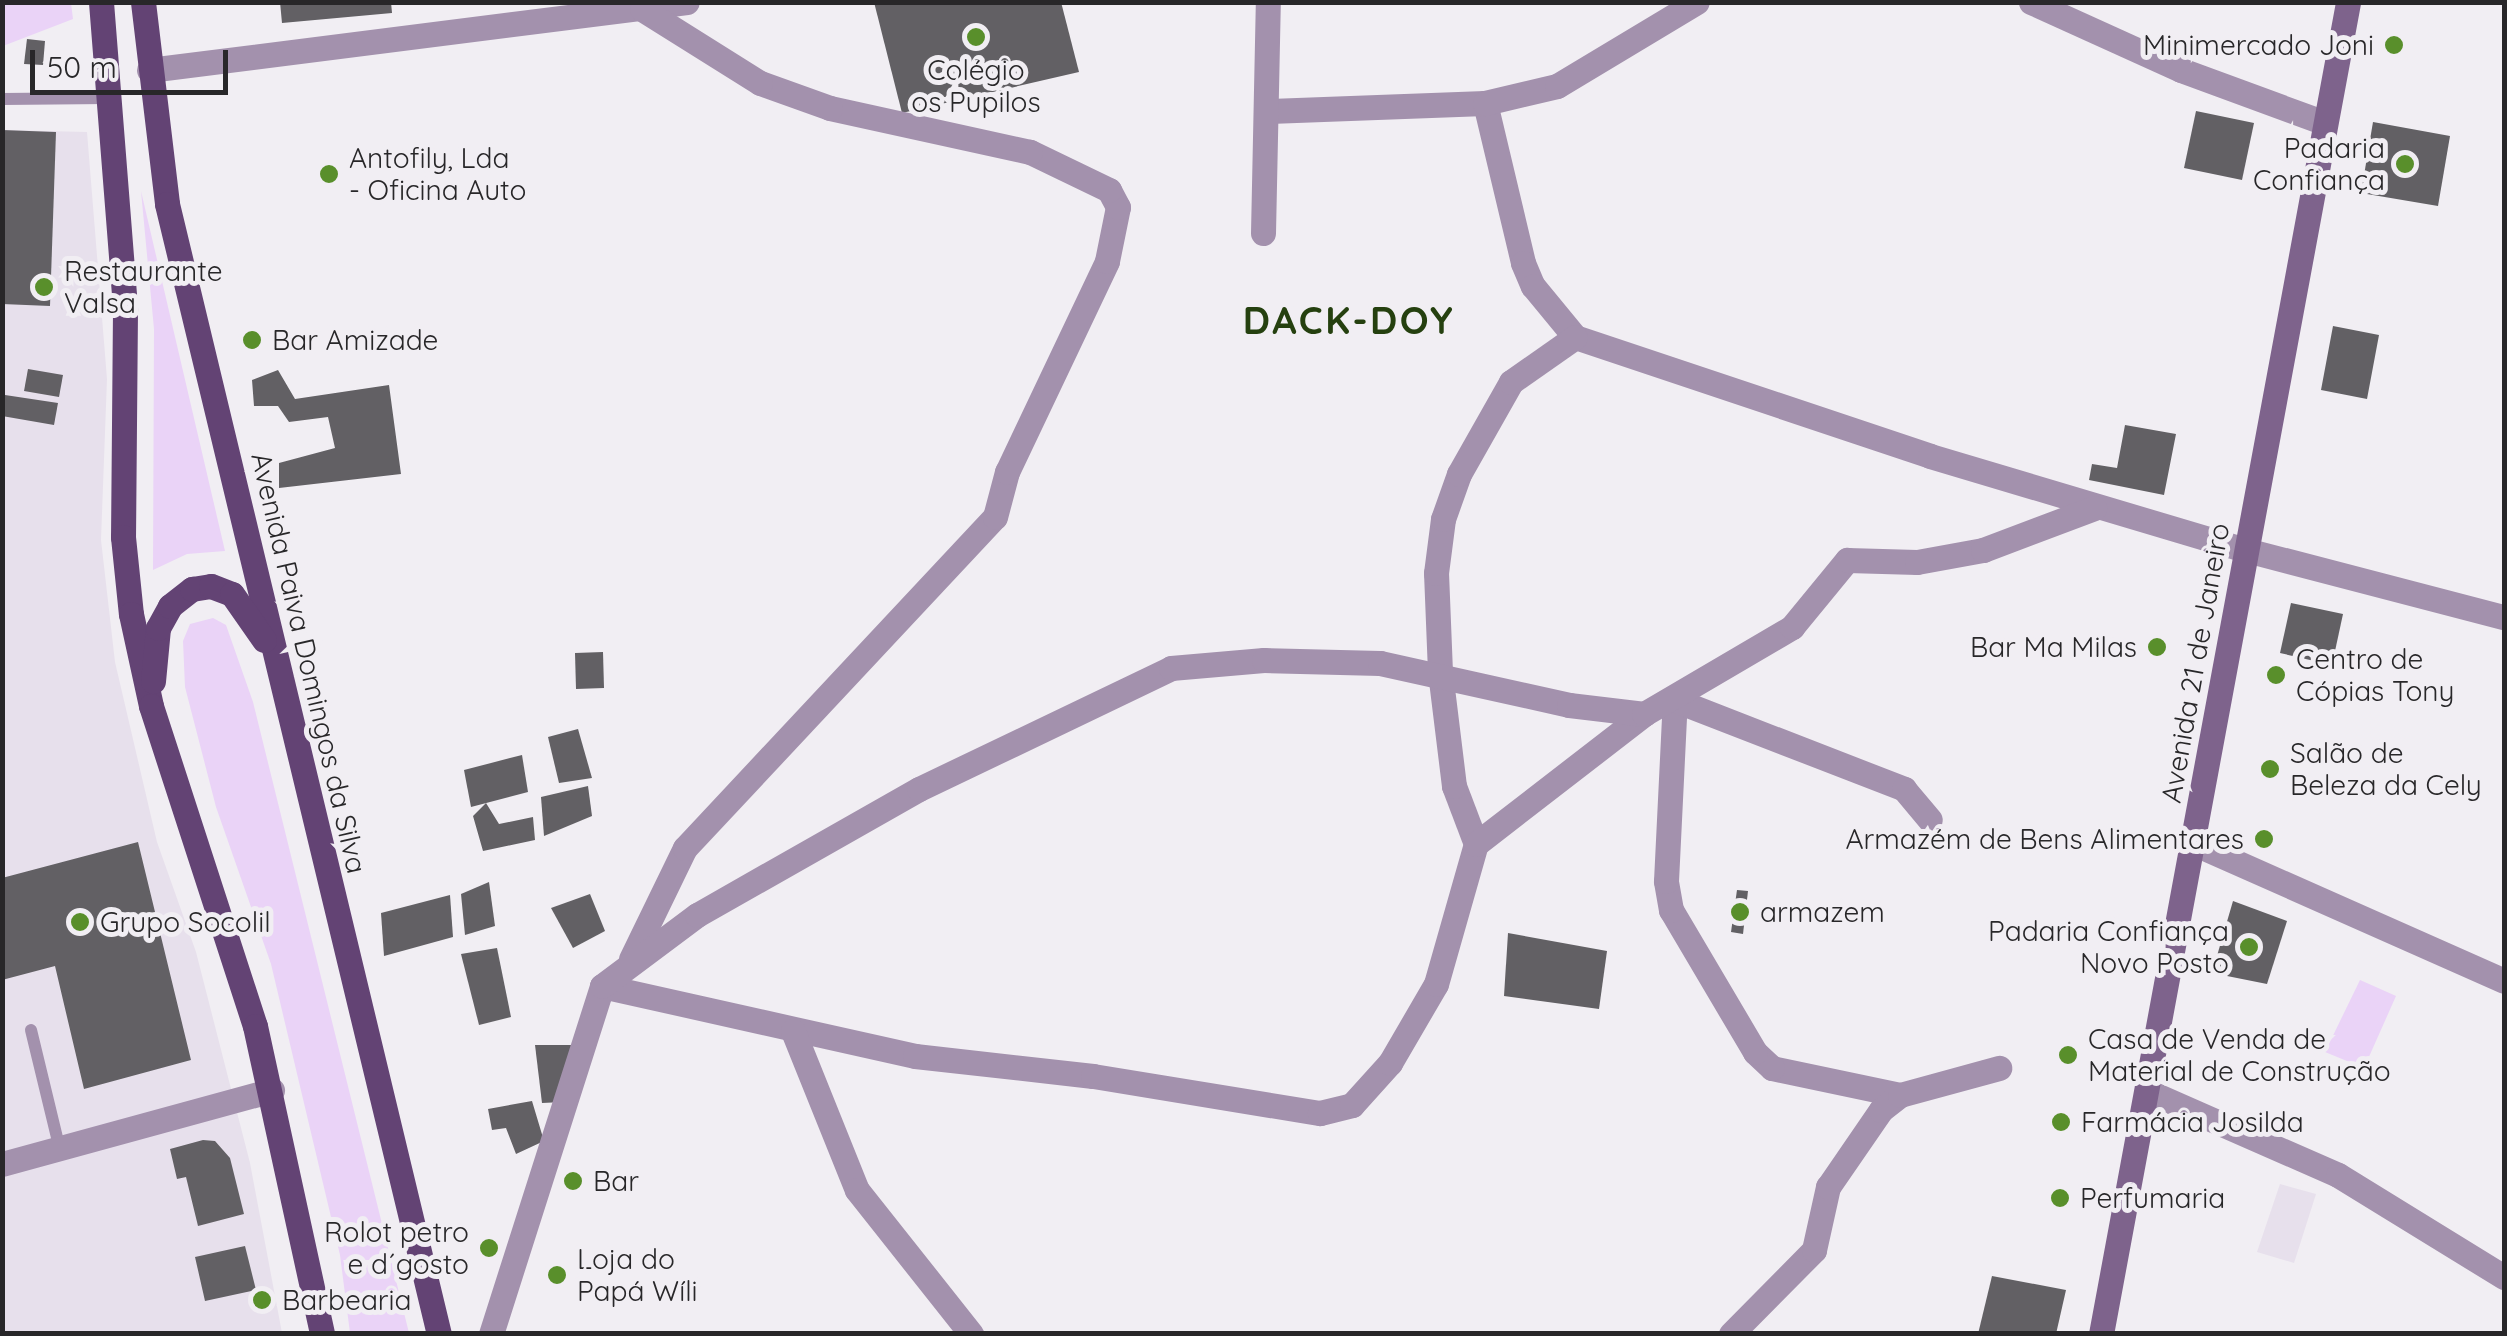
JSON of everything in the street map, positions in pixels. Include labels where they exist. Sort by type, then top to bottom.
[{"type":"main road","points":[[101,2],[124,310],[123,537],[152,706],[230,938],[272,1090],[322,1334]]},
{"type":"main road","name":"Avenida Paiva Domingos da Silva","points":[[143,2],[167,204],[440,1334]]},
{"type":"main road","name":"Avenida 21 de Janeiro","points":[[2102,1334],[2348,2]]},
{"type":"main road","points":[[152,706],[158,628],[170,606],[192,589],[211,586],[232,594],[252,616],[280,672]]},
{"type":"street","points":[[149,70],[687,2]]},
{"type":"street","points":[[1263,232],[1268,2]]},
{"type":"street","points":[[1268,111],[1485,103],[1556,86],[1697,2]]},
{"type":"street","points":[[2031,2],[2181,70],[2325,122]]},
{"type":"street","points":[[631,959],[685,848],[995,518],[1007,472],[1107,261],[1118,207],[1109,190],[1030,152],[830,108],[760,83],[642,9]]},
{"type":"street","points":[[1485,103],[1523,263],[1533,286],[1575,337],[2094,508],[2504,617]]},
{"type":"street","points":[[1476,844],[1454,786],[1440,672],[1436,573],[1442,518],[1458,474],[1510,382],[1575,337]]},
{"type":"street","points":[[602,986],[728,1010],[793,1031],[914,1056],[1093,1076],[1320,1112],[1352,1105],[1390,1063],[1436,984],[1476,844],[1644,714],[1675,700],[1792,627],[1848,560],[1918,562],[1983,550],[2094,508]]},
{"type":"street","points":[[491,1334],[602,986],[631,959],[919,789],[1172,668],[1264,660],[1440,672],[1569,705],[1644,714]]},
{"type":"street","points":[[1675,700],[1904,789],[1930,820]]},
{"type":"street","points":[[1675,700],[1666,864],[1670,910],[1756,1052],[1772,1068],[1900,1095]]},
{"type":"street","points":[[2193,844],[2504,981]]},
{"type":"street","points":[[793,1031],[857,1190],[971,1334]]},
{"type":"street","points":[[1730,1334],[1814,1250],[1828,1186],[1881,1110],[1900,1095],[1999,1068]]},
{"type":"street","points":[[2,1164],[272,1090]]},
{"type":"street","points":[[2149,1092],[2338,1175],[2504,1277]]},
{"type":"lane","points":[[2,99],[106,98]]},
{"type":"lane","points":[[32,1030],[60,1150]]},
{"type":"shaded area","points":[[3,2],[71,3],[73,19],[3,46]]},
{"type":"shaded area","points":[[3,130],[87,132],[107,379],[101,540],[115,662],[157,842],[196,952],[250,1163],[282,1333],[3,1334]]},
{"type":"shaded area","points":[[141,191],[225,551],[187,554],[153,570],[154,329]]},
{"type":"shaded area","points":[[213,618],[226,625],[253,702],[409,1333],[350,1333],[340,1255],[271,964],[216,807],[185,687],[183,641],[190,624]]},
{"type":"shaded area","points":[[2360,980],[2396,996],[2364,1068],[2325,1052]]},
{"type":"shaded area","points":[[2280,1184],[2316,1194],[2294,1263],[2257,1252]]},
{"type":"building","points":[[280,2],[391,2],[392,13],[282,23]]},
{"type":"building","name":"Colégio os Pupilos","points":[[874,2],[1061,2],[1079,72],[902,113]]},
{"type":"building","points":[[27,39],[45,41],[43,65],[24,64]]},
{"type":"building","points":[[2196,111],[2254,123],[2242,180],[2184,168]]},
{"type":"building","name":"Padaria Confiança","points":[[2373,122],[2450,136],[2438,206],[2361,193]]},
{"type":"building","points":[[2,130],[56,132],[50,306],[2,304]]},
{"type":"building","points":[[2333,326],[2379,335],[2367,399],[2321,390]]},
{"type":"building","points":[[28,369],[63,375],[59,397],[24,391]]},
{"type":"building","points":[[278,370],[295,399],[389,385],[401,474],[279,488],[279,463],[335,448],[328,417],[289,422],[278,406],[254,406],[252,380]]},
{"type":"building","points":[[5,395],[58,403],[54,425],[2,416]]},
{"type":"building","points":[[2125,425],[2176,434],[2164,495],[2089,480],[2092,464],[2117,468]]},
{"type":"building","points":[[2291,603],[2343,614],[2332,665],[2280,653]]},
{"type":"building","points":[[603,652],[604,688],[576,689],[575,653]]},
{"type":"building","points":[[578,729],[592,778],[559,783],[548,737]]},
{"type":"building","points":[[522,755],[528,792],[471,807],[464,770]]},
{"type":"building","points":[[588,786],[592,816],[544,836],[541,797]]},
{"type":"building","points":[[486,803],[499,824],[533,817],[535,840],[483,851],[473,816]]},
{"type":"building","name":"Grupo Socolil","points":[[138,842],[191,1060],[84,1089],[55,966],[2,980],[2,878]]},
{"type":"building","points":[[489,882],[495,926],[465,935],[461,894]]},
{"type":"building","name":"armazem","points":[[1737,890],[1748,891],[1743,934],[1731,932]]},
{"type":"building","points":[[590,894],[605,931],[573,948],[551,908]]},
{"type":"building","points":[[450,895],[453,937],[384,956],[381,913]]},
{"type":"building","name":"Padaria Confiança Novo Posto","points":[[2233,901],[2287,921],[2267,984],[2212,973]]},
{"type":"building","points":[[1508,933],[1607,951],[1599,1009],[1504,996]]},
{"type":"building","points":[[497,948],[511,1017],[479,1025],[461,954]]},
{"type":"building","points":[[535,1045],[576,1045],[563,1102],[542,1103]]},
{"type":"building","points":[[532,1101],[544,1141],[516,1154],[506,1128],[492,1130],[488,1109]]},
{"type":"building","points":[[203,1140],[215,1141],[230,1158],[244,1214],[198,1226],[186,1177],[177,1179],[170,1149]]},
{"type":"building","points":[[245,1246],[256,1290],[205,1301],[195,1257]]},
{"type":"building","points":[[1992,1276],[2066,1290],[2056,1334],[1978,1334]]},
{"type":"place","name":"Colégio os Pupilos","points":[[976,37]]},
{"type":"place","name":"Minimercado Joni","points":[[2394,45]]},
{"type":"place","name":"Padaria Confiança","points":[[2405,164]]},
{"type":"place","name":"Antofily, Lda - Oficina Auto","points":[[329,174]]},
{"type":"place","name":"Restaurante Valsa","points":[[44,287]]},
{"type":"place","name":"Bar Amizade","points":[[252,340]]},
{"type":"place","name":"Bar Ma Milas","points":[[2157,647]]},
{"type":"place","name":"Centro de Cópias Tony","points":[[2276,675]]},
{"type":"place","name":"Salão de Beleza da Cely","points":[[2270,769]]},
{"type":"place","name":"Armazém de Bens Alimentares","points":[[2264,839]]},
{"type":"place","name":"armazem","points":[[1740,912]]},
{"type":"place","name":"Grupo Socolil","points":[[80,922]]},
{"type":"place","name":"Padaria Confiança Novo Posto","points":[[2249,947]]},
{"type":"place","name":"Casa de Venda de Material de Construção","points":[[2068,1055]]},
{"type":"place","name":"Farmácia Josilda","points":[[2061,1122]]},
{"type":"place","name":"Bar","points":[[573,1181]]},
{"type":"place","name":"Perfumaria","points":[[2060,1198]]},
{"type":"place","name":"Rolot petro e d´gosto","points":[[489,1248]]},
{"type":"place","name":"Loja do Papá Wíli","points":[[557,1275]]},
{"type":"place","name":"Barbearia","points":[[262,1300]]},
{"type":"district","name":"DACK-DOY","points":[[1349,321]]}]
